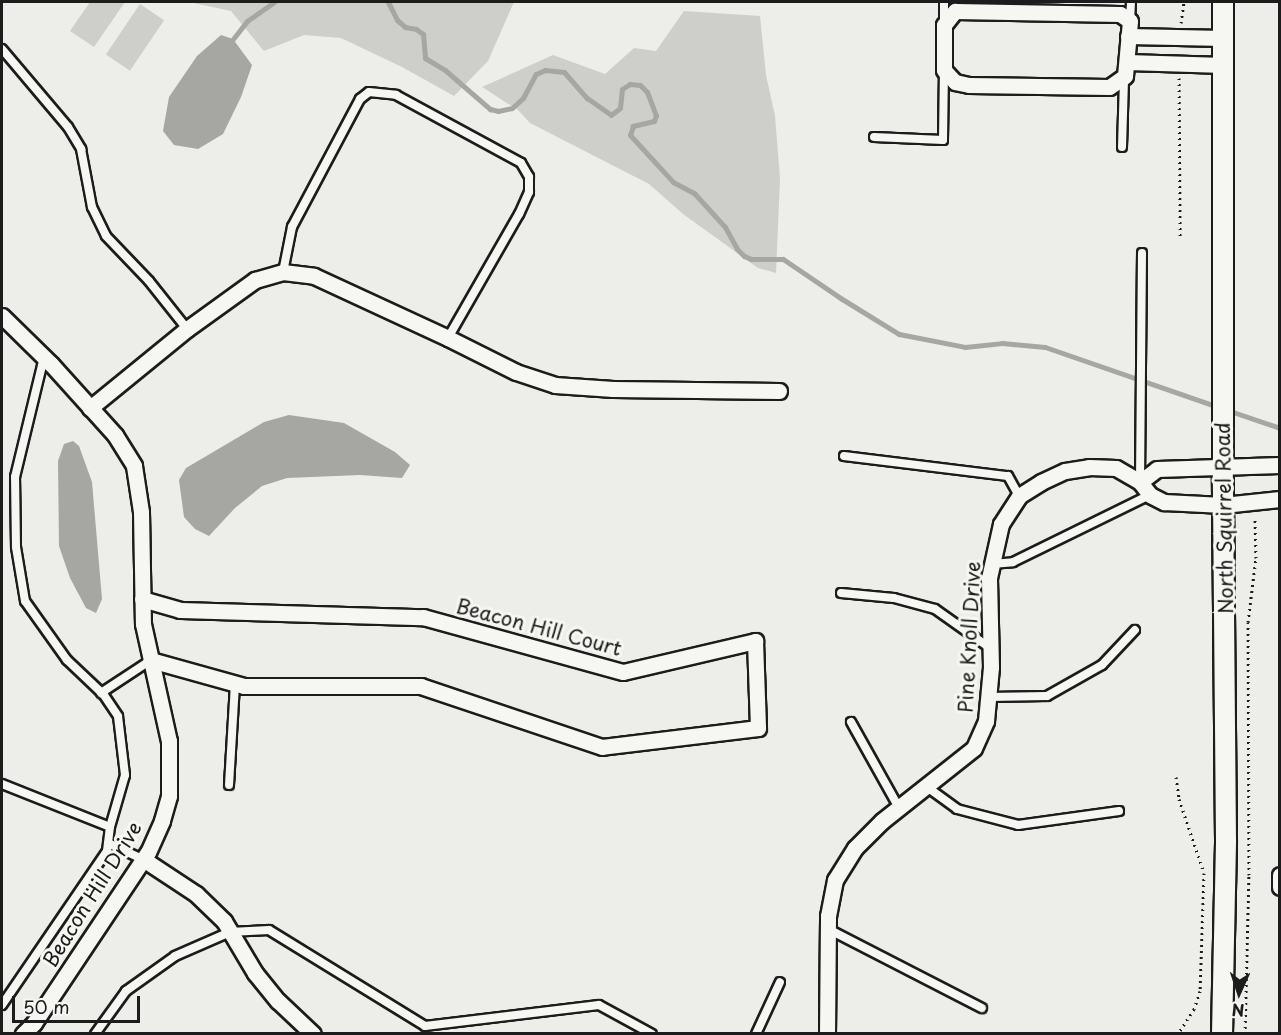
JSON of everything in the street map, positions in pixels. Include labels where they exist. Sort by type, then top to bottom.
[{"type":"street","name":"North Squirrel Road","points":[[1222,1034],[1226,840],[1223,505],[1223,2]]},
{"type":"street","points":[[955,11],[1120,14],[1129,29],[1126,69],[1108,87],[969,85],[955,82],[944,70],[944,25],[955,11]]},
{"type":"street","points":[[1129,29],[1224,38]]},
{"type":"street","points":[[1126,69],[1224,65]]},
{"type":"street","points":[[90,408],[187,328],[255,280],[283,272],[314,276],[516,372],[555,385],[613,389],[779,391]]},
{"type":"street","name":"Beacon Hill Drive","points":[[2,316],[44,357],[115,435],[134,466],[141,512],[143,624],[169,741],[169,796],[162,820],[143,859],[34,1023],[23,1034]]},
{"type":"street","points":[[1140,482],[1157,469],[1280,465]]},
{"type":"street","name":"Pine Knoll Drive","points":[[827,1034],[828,928],[835,880],[855,848],[899,808],[974,748],[986,721],[990,648],[989,578],[1001,524],[1019,496],[1065,471],[1089,467],[1116,468],[1140,482],[1150,495]]},
{"type":"street","points":[[1150,495],[1164,502],[1175,504],[1223,505],[1280,499]]},
{"type":"street","name":"Beacon Hill Court","points":[[142,599],[180,610],[423,617],[623,672],[755,641],[758,728],[602,747],[421,686],[244,686],[151,660]]},
{"type":"street","points":[[143,859],[196,894],[224,921],[255,973],[278,1001],[313,1034]]},
{"type":"street","points":[[1280,875],[1280,887]]},
{"type":"lane","points":[[944,2],[944,25]]},
{"type":"lane","points":[[1129,29],[1131,2]]},
{"type":"lane","points":[[2,49],[68,127],[81,149],[92,207],[106,236],[149,281],[187,328]]},
{"type":"lane","points":[[1122,147],[1126,69]]},
{"type":"lane","points":[[874,137],[943,140],[944,70]]},
{"type":"lane","points":[[283,272],[292,227],[360,99],[369,92],[396,95],[521,163],[530,177],[529,192],[519,214],[448,338]]},
{"type":"lane","points":[[1140,482],[1142,253]]},
{"type":"lane","points":[[2,1005],[107,851],[110,827],[124,775],[118,716],[101,693],[67,660],[25,601],[16,547],[15,477],[44,357]]},
{"type":"lane","points":[[844,456],[1008,476],[1019,496]]},
{"type":"lane","points":[[992,564],[1013,562],[1150,495]]},
{"type":"lane","points":[[842,593],[894,598],[935,609],[990,648]]},
{"type":"lane","points":[[988,697],[1047,696],[1102,665],[1135,630]]},
{"type":"lane","points":[[101,693],[151,660]]},
{"type":"lane","points":[[229,785],[236,684]]},
{"type":"lane","points":[[851,722],[899,808]]},
{"type":"lane","points":[[2,784],[110,827]]},
{"type":"lane","points":[[927,787],[957,809],[1018,825],[1119,811]]},
{"type":"lane","points":[[108,843],[143,859]]},
{"type":"lane","points":[[828,928],[982,1008]]},
{"type":"lane","points":[[95,1034],[126,992],[175,956],[230,932],[269,930],[425,1026],[599,1005],[652,1034]]},
{"type":"lane","points":[[756,1034],[780,982]]},
{"type":"path","points":[[1180,29],[1184,2]]},
{"type":"path","points":[[1179,70],[1180,238]]},
{"type":"path","points":[[1245,1034],[1249,875],[1248,622],[1256,558],[1255,521]]},
{"type":"path","points":[[1176,777],[1179,799],[1204,873],[1200,991],[1194,1009],[1178,1034]]},
{"type":"shaded area","points":[[90,2],[125,2],[94,47],[70,31]]},
{"type":"shaded area","points":[[189,2],[514,2],[488,61],[454,96],[402,67],[341,38],[304,35],[264,51],[231,11]]},
{"type":"shaded area","points":[[140,4],[164,20],[130,71],[106,55]]},
{"type":"shaded area","points":[[684,11],[760,16],[766,75],[775,116],[780,178],[776,273],[758,268],[683,214],[649,184],[530,123],[518,110],[482,87],[553,55],[605,74],[634,48],[656,51]]},
{"type":"shaded area","points":[[221,35],[233,39],[252,65],[241,97],[223,134],[198,149],[174,145],[163,131],[169,97],[197,56]]},
{"type":"shaded area","points":[[289,415],[344,423],[395,452],[410,465],[402,478],[360,475],[287,478],[262,486],[235,508],[209,536],[195,529],[184,517],[179,480],[186,468],[264,422]]},
{"type":"shaded area","points":[[73,441],[79,446],[92,482],[102,599],[96,613],[86,608],[70,578],[59,546],[58,461],[64,444]]},
{"type":"waterway","points":[[233,39],[247,21],[274,2]]},
{"type":"waterway","points":[[388,2],[397,20],[405,27],[416,29],[423,34],[425,58],[445,70],[490,109],[498,111],[512,108],[523,98],[536,74],[545,70],[564,72],[587,98],[611,115],[620,108],[622,89],[630,84],[640,85],[647,92],[656,115],[654,121],[633,126],[630,135],[673,182],[694,193],[725,227],[737,249],[744,256],[751,259],[783,259],[899,334],[965,347],[1002,343],[1045,347],[1218,407]]},
{"type":"waterway","points":[[1227,410],[1280,428]]}]
